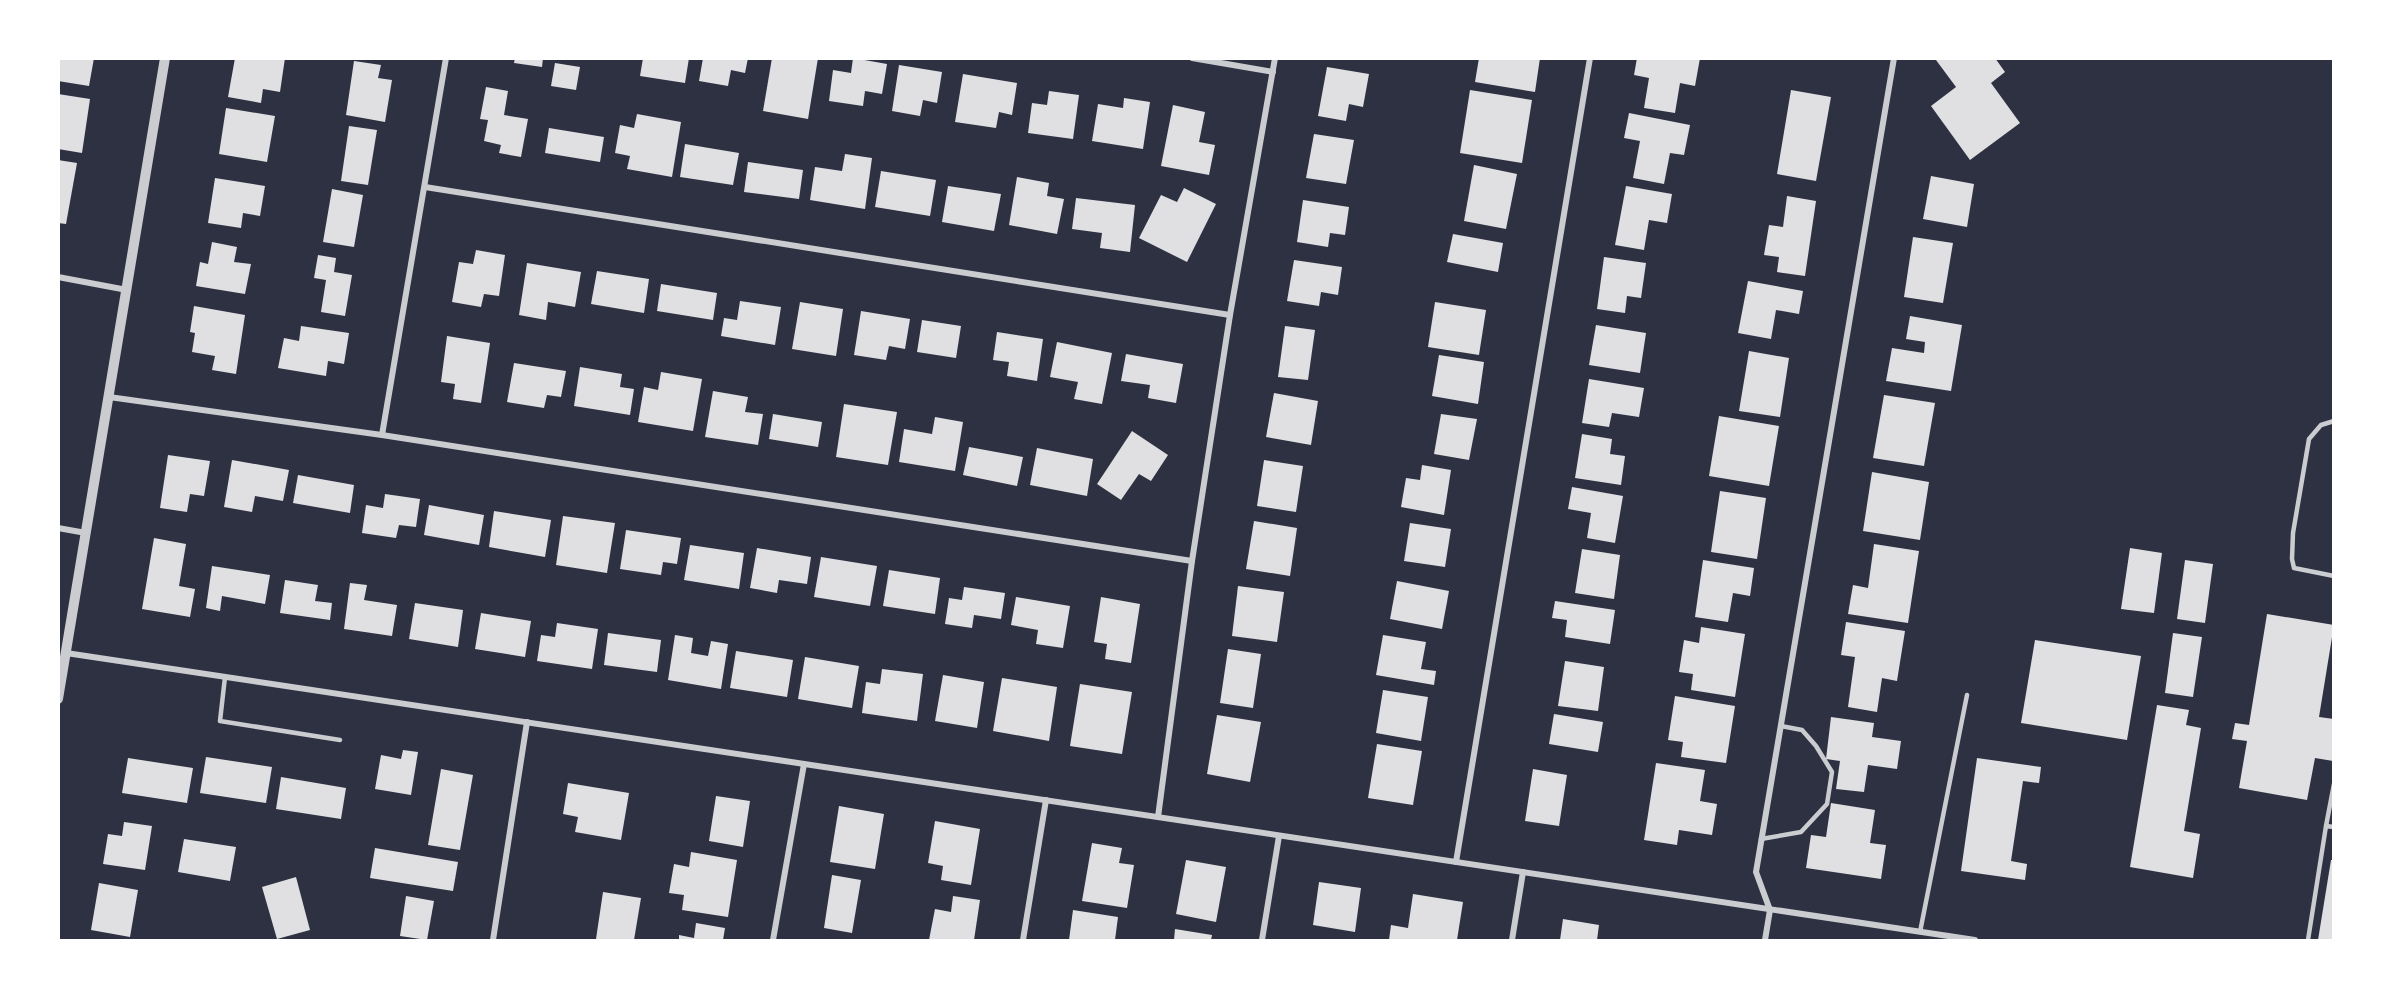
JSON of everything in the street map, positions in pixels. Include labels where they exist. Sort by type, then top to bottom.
[{"type":"street","points":[[58,699],[165,58]]},
{"type":"street","points":[[382,435],[446,58]]},
{"type":"street","points":[[1192,58],[1273,72]]},
{"type":"street","points":[[1158,817],[1192,561],[1230,315],[1275,58]]},
{"type":"street","points":[[1456,862],[1590,58]]},
{"type":"street","points":[[1765,940],[1770,910],[1756,872],[1894,58]]},
{"type":"street","points":[[425,187],[1230,315]]},
{"type":"street","points":[[58,278],[127,290]]},
{"type":"street","points":[[109,397],[382,435],[1192,561]]},
{"type":"street","points":[[58,528],[86,533]]},
{"type":"street","points":[[66,653],[1976,940]]},
{"type":"street","points":[[493,940],[527,722]]},
{"type":"street","points":[[772,940],[804,764]]},
{"type":"street","points":[[1023,940],[1046,801]]},
{"type":"street","points":[[1262,940],[1279,836]]},
{"type":"street","points":[[1512,940],[1523,872]]},
{"type":"street","points":[[1919,940],[1920,932]]},
{"type":"lane","points":[[2334,421],[2321,425],[2309,439],[2292,559],[2294,568],[2334,576]]},
{"type":"lane","points":[[225,677],[220,721],[340,740]]},
{"type":"lane","points":[[1920,932],[1967,695]]},
{"type":"lane","points":[[1761,839],[1801,832],[1827,804],[1832,772],[1816,746],[1802,730],[1781,726]]},
{"type":"lane","points":[[2308,940],[2334,784]]},
{"type":"lane","points":[[2326,826],[2334,827]]},
{"type":"building","points":[[58,58],[94,58],[89,86],[58,81]]},
{"type":"building","points":[[235,58],[285,58],[280,92],[263,89],[261,103],[228,97]]},
{"type":"building","points":[[515,58],[543,58],[542,67],[514,63]]},
{"type":"building","points":[[643,58],[689,58],[685,83],[640,76]]},
{"type":"building","points":[[703,58],[748,58],[745,73],[731,70],[728,86],[699,81]]},
{"type":"building","points":[[772,58],[818,58],[808,119],[763,111]]},
{"type":"building","points":[[853,58],[887,64],[882,94],[865,91],[863,106],[829,101],[833,70],[851,73]]},
{"type":"building","points":[[1479,58],[1540,58],[1535,92],[1475,82]]},
{"type":"building","points":[[1637,58],[1700,58],[1695,86],[1680,83],[1675,113],[1644,108],[1649,78],[1634,75]]},
{"type":"building","points":[[1937,58],[1995,58],[2005,72],[1991,83],[2020,123],[1970,160],[1931,106],[1956,87],[1936,60]]},
{"type":"building","points":[[354,61],[381,65],[378,78],[392,80],[385,122],[346,115]]},
{"type":"building","points":[[555,63],[580,67],[576,90],[551,86]]},
{"type":"building","points":[[899,65],[942,72],[937,103],[923,100],[920,116],[892,111]]},
{"type":"building","points":[[1327,67],[1369,74],[1363,107],[1349,104],[1346,121],[1318,116]]},
{"type":"building","points":[[963,74],[1017,83],[1012,115],[999,112],[996,128],[955,122]]},
{"type":"building","points":[[486,87],[508,91],[504,115],[528,119],[521,157],[499,153],[501,145],[484,141],[488,120],[480,119]]},
{"type":"building","points":[[1470,90],[1532,100],[1522,163],[1460,153]]},
{"type":"building","points":[[1791,90],[1831,97],[1816,181],[1777,174]]},
{"type":"building","points":[[1049,91],[1079,95],[1073,139],[1028,133],[1032,103],[1047,105]]},
{"type":"building","points":[[58,94],[90,99],[82,153],[58,149]]},
{"type":"building","points":[[1124,98],[1150,102],[1143,149],[1092,141],[1098,104],[1123,108]]},
{"type":"building","points":[[1173,105],[1205,112],[1199,142],[1215,145],[1209,175],[1161,166]]},
{"type":"building","points":[[226,108],[275,116],[267,162],[219,154]]},
{"type":"building","points":[[1629,113],[1690,125],[1684,155],[1670,153],[1664,184],[1633,178],[1640,141],[1624,138]]},
{"type":"building","points":[[637,114],[681,122],[672,177],[627,169],[630,156],[615,153],[620,125],[634,128]]},
{"type":"building","points":[[349,126],[377,130],[368,185],[341,181]]},
{"type":"building","points":[[549,128],[604,137],[600,162],[545,153]]},
{"type":"building","points":[[1314,134],[1354,140],[1346,184],[1306,178]]},
{"type":"building","points":[[685,144],[739,153],[733,185],[680,177]]},
{"type":"building","points":[[845,154],[872,158],[865,209],[810,200],[815,167],[842,171]]},
{"type":"building","points":[[58,160],[77,163],[66,224],[58,223]]},
{"type":"building","points":[[748,162],[803,170],[799,199],[744,192]]},
{"type":"building","points":[[1474,165],[1517,174],[1506,229],[1464,221]]},
{"type":"building","points":[[881,171],[936,180],[930,216],[875,207]]},
{"type":"building","points":[[1931,176],[1974,184],[1967,227],[1923,219]]},
{"type":"building","points":[[1017,177],[1049,183],[1047,196],[1064,199],[1057,234],[1009,225]]},
{"type":"building","points":[[215,178],[265,186],[260,216],[243,213],[241,228],[208,223]]},
{"type":"building","points":[[948,186],[1001,194],[994,231],[942,222]]},
{"type":"building","points":[[1626,186],[1672,194],[1667,223],[1649,220],[1644,250],[1615,245]]},
{"type":"building","points":[[1184,188],[1216,204],[1187,262],[1139,238],[1161,195],[1177,202]]},
{"type":"building","points":[[332,189],[363,195],[354,247],[323,242]]},
{"type":"building","points":[[1787,196],[1816,201],[1805,276],[1777,272],[1779,257],[1764,255],[1769,225],[1783,227]]},
{"type":"building","points":[[1076,198],[1135,205],[1130,252],[1100,248],[1102,233],[1072,229]]},
{"type":"building","points":[[1303,200],[1349,207],[1345,235],[1330,233],[1328,247],[1297,242]]},
{"type":"building","points":[[1453,234],[1503,243],[1498,272],[1447,262]]},
{"type":"building","points":[[1913,237],[1953,243],[1943,303],[1904,297]]},
{"type":"building","points":[[212,242],[237,247],[234,262],[251,264],[245,294],[196,286],[200,262],[208,264]]},
{"type":"building","points":[[476,250],[505,255],[499,296],[484,294],[481,307],[452,302],[459,262],[473,264]]},
{"type":"building","points":[[318,255],[336,258],[334,272],[352,275],[345,316],[321,312],[326,280],[314,278]]},
{"type":"building","points":[[1604,257],[1646,263],[1641,298],[1627,296],[1625,313],[1597,309]]},
{"type":"building","points":[[1294,260],[1342,267],[1338,295],[1321,292],[1319,306],[1287,301]]},
{"type":"building","points":[[527,263],[581,272],[575,307],[548,302],[546,320],[519,315]]},
{"type":"building","points":[[597,271],[649,279],[644,313],[591,304]]},
{"type":"building","points":[[1748,281],[1803,291],[1799,314],[1776,310],[1771,339],[1738,333]]},
{"type":"building","points":[[661,284],[717,293],[713,320],[657,311]]},
{"type":"building","points":[[740,301],[781,307],[775,345],[721,336],[724,318],[737,320]]},
{"type":"building","points":[[800,302],[843,309],[836,356],[792,349]]},
{"type":"building","points":[[1435,302],[1486,310],[1479,355],[1428,347]]},
{"type":"building","points":[[194,306],[245,315],[236,374],[212,370],[215,356],[192,352],[195,333],[190,332]]},
{"type":"building","points":[[861,311],[910,319],[905,349],[889,346],[886,360],[854,355]]},
{"type":"building","points":[[1910,316],[1962,325],[1951,391],[1886,381],[1892,348],[1924,353],[1925,342],[1906,339]]},
{"type":"building","points":[[922,320],[961,326],[956,358],[917,352]]},
{"type":"building","points":[[1596,325],[1646,333],[1640,373],[1589,365]]},
{"type":"building","points":[[301,326],[349,333],[344,364],[328,361],[326,376],[278,368],[284,338],[299,341]]},
{"type":"building","points":[[1285,326],[1315,330],[1308,380],[1278,377]]},
{"type":"building","points":[[997,332],[1043,339],[1037,381],[1007,376],[1009,362],[993,360]]},
{"type":"building","points":[[447,336],[490,343],[481,403],[453,399],[455,384],[441,382]]},
{"type":"building","points":[[1057,342],[1112,353],[1102,404],[1074,399],[1078,382],[1050,377]]},
{"type":"building","points":[[1749,351],[1789,358],[1780,417],[1739,411]]},
{"type":"building","points":[[1126,354],[1183,364],[1176,403],[1148,398],[1150,385],[1121,381]]},
{"type":"building","points":[[1439,355],[1484,362],[1478,404],[1432,396]]},
{"type":"building","points":[[514,363],[566,371],[561,397],[547,395],[544,408],[507,402]]},
{"type":"building","points":[[580,367],[622,374],[620,387],[634,389],[630,415],[574,406]]},
{"type":"building","points":[[661,372],[702,379],[693,431],[638,422],[644,387],[658,390]]},
{"type":"building","points":[[1589,379],[1644,388],[1639,417],[1612,413],[1609,427],[1582,423]]},
{"type":"building","points":[[713,391],[748,397],[745,412],[763,414],[758,445],[705,437]]},
{"type":"building","points":[[1274,393],[1318,401],[1311,445],[1266,437]]},
{"type":"building","points":[[1884,395],[1935,403],[1924,466],[1873,458]]},
{"type":"building","points":[[844,404],[897,412],[888,465],[836,457]]},
{"type":"building","points":[[773,414],[822,422],[818,447],[769,439]]},
{"type":"building","points":[[1441,414],[1477,419],[1469,460],[1434,454]]},
{"type":"building","points":[[1719,416],[1779,426],[1769,486],[1709,476]]},
{"type":"building","points":[[935,417],[963,422],[955,471],[899,462],[904,429],[932,434]]},
{"type":"building","points":[[1132,431],[1168,455],[1151,481],[1139,474],[1121,500],[1097,484]]},
{"type":"building","points":[[1582,434],[1612,439],[1610,454],[1625,456],[1621,485],[1575,478]]},
{"type":"building","points":[[969,447],[1023,457],[1017,486],[963,475]]},
{"type":"building","points":[[1037,448],[1093,459],[1087,496],[1030,485]]},
{"type":"building","points":[[168,455],[210,461],[204,496],[190,494],[187,512],[160,508]]},
{"type":"building","points":[[232,460],[289,470],[283,501],[255,496],[252,512],[224,507]]},
{"type":"building","points":[[1264,460],[1303,466],[1296,512],[1257,506]]},
{"type":"building","points":[[1422,465],[1451,470],[1444,515],[1401,507],[1406,478],[1420,480]]},
{"type":"building","points":[[1872,472],[1929,482],[1920,540],[1863,531]]},
{"type":"building","points":[[298,475],[354,485],[350,513],[293,503]]},
{"type":"building","points":[[1572,487],[1623,496],[1615,543],[1587,538],[1591,513],[1568,509]]},
{"type":"building","points":[[1720,491],[1766,498],[1757,559],[1711,552]]},
{"type":"building","points":[[385,494],[420,499],[416,527],[399,525],[396,538],[362,533],[366,505],[383,508]]},
{"type":"building","points":[[429,505],[484,515],[479,545],[424,535]]},
{"type":"building","points":[[494,511],[551,520],[545,557],[489,547]]},
{"type":"building","points":[[563,516],[615,523],[607,573],[556,565]]},
{"type":"building","points":[[1254,521],[1297,528],[1290,576],[1246,569]]},
{"type":"building","points":[[1410,523],[1451,529],[1445,567],[1404,561]]},
{"type":"building","points":[[626,530],[681,538],[677,564],[663,562],[661,575],[620,569]]},
{"type":"building","points":[[154,538],[186,544],[179,586],[195,589],[190,617],[142,609]]},
{"type":"building","points":[[1874,544],[1919,551],[1908,623],[1848,614],[1853,585],[1868,588]]},
{"type":"building","points":[[690,545],[744,553],[739,589],[684,580]]},
{"type":"building","points":[[757,548],[811,557],[807,584],[779,580],[777,593],[750,588]]},
{"type":"building","points":[[2130,548],[2162,553],[2154,613],[2121,609]]},
{"type":"building","points":[[1582,549],[1620,555],[1614,599],[1575,593]]},
{"type":"building","points":[[821,557],[877,566],[870,606],[814,597]]},
{"type":"building","points":[[1703,560],[1754,568],[1750,596],[1733,593],[1728,622],[1695,617]]},
{"type":"building","points":[[2185,560],[2213,564],[2205,623],[2177,619]]},
{"type":"building","points":[[212,566],[270,575],[265,604],[222,596],[220,611],[206,608]]},
{"type":"building","points":[[889,570],[940,578],[935,614],[883,606]]},
{"type":"building","points":[[285,580],[318,585],[315,601],[332,603],[330,620],[280,613]]},
{"type":"building","points":[[1397,581],[1449,591],[1442,629],[1390,619]]},
{"type":"building","points":[[350,583],[367,585],[364,600],[397,605],[392,636],[344,629]]},
{"type":"building","points":[[1238,586],[1284,592],[1277,642],[1232,636]]},
{"type":"building","points":[[964,587],[1005,593],[1001,619],[974,615],[972,628],[945,624],[949,598],[962,600]]},
{"type":"building","points":[[1016,597],[1070,606],[1063,648],[1036,644],[1038,630],[1011,625]]},
{"type":"building","points":[[1101,597],[1140,604],[1131,663],[1105,659],[1107,644],[1094,642]]},
{"type":"building","points":[[1555,601],[1615,610],[1610,644],[1565,637],[1567,620],[1552,618]]},
{"type":"building","points":[[415,603],[463,610],[458,647],[409,639]]},
{"type":"building","points":[[481,613],[531,621],[525,657],[475,649]]},
{"type":"building","points":[[2267,614],[2334,625],[2319,717],[2334,719],[2334,756],[2333,761],[2315,758],[2307,800],[2239,788],[2247,741],[2232,739],[2235,723],[2249,725]]},
{"type":"building","points":[[1846,622],[1905,631],[1897,681],[1882,678],[1877,712],[1848,707],[1855,657],[1841,655]]},
{"type":"building","points":[[557,623],[598,629],[592,669],[537,661],[541,635],[555,637]]},
{"type":"building","points":[[1701,627],[1745,634],[1735,697],[1691,690],[1693,674],[1679,672],[1684,640],[1699,643]]},
{"type":"building","points":[[608,633],[661,640],[657,672],[604,665]]},
{"type":"building","points":[[2173,633],[2202,637],[2193,697],[2165,693]]},
{"type":"building","points":[[675,635],[693,638],[691,653],[708,656],[711,641],[728,644],[721,689],[668,680]]},
{"type":"building","points":[[1383,635],[1426,642],[1421,669],[1436,671],[1434,685],[1376,675]]},
{"type":"building","points":[[2035,640],[2141,656],[2127,740],[2021,723]]},
{"type":"building","points":[[1228,649],[1261,654],[1253,708],[1220,703]]},
{"type":"building","points":[[736,651],[793,660],[787,697],[730,688]]},
{"type":"building","points":[[805,657],[859,666],[852,708],[798,699]]},
{"type":"building","points":[[1565,661],[1604,667],[1598,711],[1558,706]]},
{"type":"building","points":[[882,669],[923,674],[917,721],[862,713],[866,682],[880,684]]},
{"type":"building","points":[[943,675],[984,682],[977,728],[935,721]]},
{"type":"building","points":[[1002,678],[1057,687],[1049,741],[993,731]]},
{"type":"building","points":[[1080,684],[1132,692],[1122,754],[1070,746]]},
{"type":"building","points":[[1383,690],[1428,697],[1421,741],[1376,733]]},
{"type":"building","points":[[1675,696],[1735,706],[1726,763],[1681,757],[1683,742],[1668,740]]},
{"type":"building","points":[[2157,705],[2189,710],[2186,725],[2201,728],[2184,831],[2200,834],[2193,878],[2130,867]]},
{"type":"building","points":[[1554,714],[1603,722],[1598,752],[1549,744]]},
{"type":"building","points":[[1217,715],[1261,722],[1250,782],[1207,774]]},
{"type":"building","points":[[1831,717],[1874,723],[1872,737],[1901,741],[1897,769],[1868,765],[1864,792],[1836,789],[1840,761],[1826,759]]},
{"type":"building","points":[[1377,744],[1422,751],[1413,805],[1368,798]]},
{"type":"building","points":[[403,750],[418,752],[411,795],[375,789],[381,755],[401,759]]},
{"type":"building","points":[[206,757],[272,767],[266,803],[200,793]]},
{"type":"building","points":[[128,758],[193,768],[187,803],[122,793]]},
{"type":"building","points":[[1977,758],[2041,767],[2039,783],[2023,781],[2011,861],[2027,864],[2025,880],[1961,871]]},
{"type":"building","points":[[1656,763],[1705,770],[1700,801],[1717,804],[1712,835],[1679,830],[1677,845],[1644,840]]},
{"type":"building","points":[[441,769],[473,775],[460,850],[428,845]]},
{"type":"building","points":[[1533,769],[1567,775],[1559,826],[1525,821]]},
{"type":"building","points":[[281,777],[346,788],[341,819],[276,809]]},
{"type":"building","points":[[568,783],[629,793],[621,840],[575,832],[578,817],[563,814]]},
{"type":"building","points":[[716,796],[750,801],[743,847],[709,841]]},
{"type":"building","points":[[1831,803],[1875,810],[1870,843],[1886,845],[1881,879],[1806,868],[1811,835],[1826,837]]},
{"type":"building","points":[[839,806],[884,814],[875,869],[830,862]]},
{"type":"building","points":[[935,821],[980,829],[971,885],[941,880],[943,866],[928,863]]},
{"type":"building","points":[[124,822],[152,826],[145,870],[103,864],[108,834],[122,836]]},
{"type":"building","points":[[184,839],[236,847],[230,881],[178,872]]},
{"type":"building","points":[[1092,843],[1122,848],[1119,863],[1134,865],[1127,908],[1082,901]]},
{"type":"building","points":[[375,848],[458,862],[453,891],[370,878]]},
{"type":"building","points":[[691,852],[737,860],[728,917],[682,910],[684,895],[669,893],[674,864],[689,867]]},
{"type":"building","points":[[1186,860],[1226,867],[1216,922],[1176,914]]},
{"type":"building","points":[[2331,860],[2334,860],[2334,940],[2318,940]]},
{"type":"building","points":[[832,875],[861,880],[852,933],[824,928]]},
{"type":"building","points":[[296,877],[310,930],[277,939],[262,887]]},
{"type":"building","points":[[1319,882],[1361,888],[1355,932],[1313,925]]},
{"type":"building","points":[[99,883],[138,890],[130,937],[91,930]]},
{"type":"building","points":[[603,892],[641,898],[634,940],[596,939]]},
{"type":"building","points":[[1413,894],[1463,902],[1457,940],[1389,940],[1391,925],[1408,928]]},
{"type":"building","points":[[406,896],[434,901],[427,940],[400,936]]},
{"type":"building","points":[[953,896],[980,900],[974,940],[929,940],[935,909],[951,912]]},
{"type":"building","points":[[1073,910],[1118,917],[1115,940],[1069,940]]},
{"type":"building","points":[[1563,919],[1599,925],[1597,940],[1560,940]]},
{"type":"building","points":[[696,923],[725,928],[723,940],[679,940],[679,935],[694,938]]},
{"type":"building","points":[[1175,929],[1212,935],[1211,940],[1174,940]]}]
